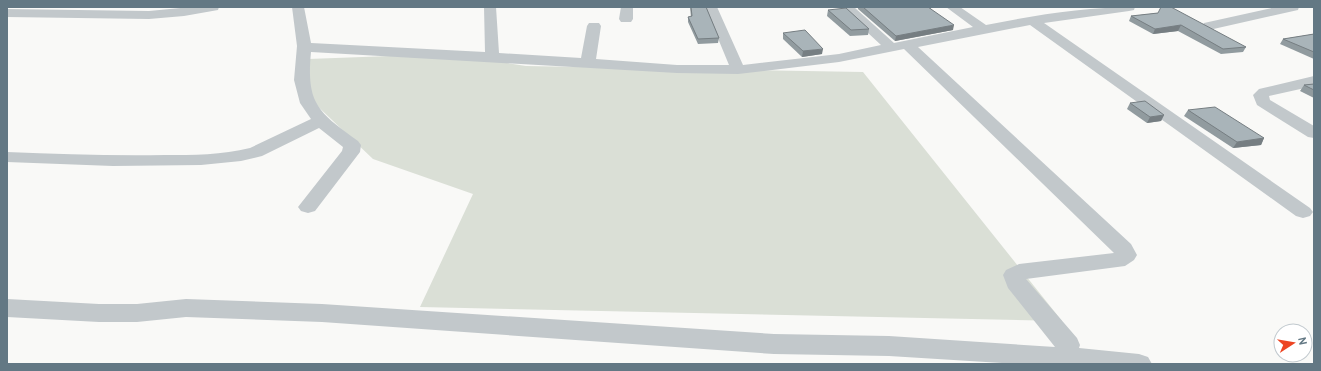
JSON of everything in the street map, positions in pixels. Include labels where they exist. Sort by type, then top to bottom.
[{"type":"street","points":[[7,13],[149,15],[184,12],[213,7]]},
{"type":"street","points":[[298,7],[304,47],[301,79],[309,108],[320,121],[352,145],[351,152],[308,207]]},
{"type":"street","points":[[490,7],[492,57]]},
{"type":"street","points":[[711,7],[738,70]]},
{"type":"street","points":[[846,7],[900,47],[1122,249],[1126,256],[1117,261],[1020,272],[1014,274],[1016,282],[1068,345],[1063,360]]},
{"type":"street","points":[[952,7],[985,30]]},
{"type":"street","points":[[304,47],[492,57],[678,70],[738,70],[839,58],[900,47],[985,30],[1036,14],[1054,17],[1129,7]]},
{"type":"street","points":[[1209,26],[1293,7]]},
{"type":"street","points":[[1036,14],[1303,212]]},
{"type":"street","points":[[588,63],[594,26]]},
{"type":"street","points":[[1314,81],[1265,92],[1261,96],[1263,102],[1314,132]]},
{"type":"street","points":[[7,156],[113,161],[201,160],[241,156],[256,152],[320,121]]},
{"type":"street","points":[[7,308],[99,313],[137,313],[186,308],[322,313],[774,344],[890,346],[1063,360],[1139,364]]},
{"type":"shaded area","points":[[417,55],[482,59],[526,66],[863,72],[1062,321],[420,307],[473,194],[373,159],[310,99],[308,59]]},
{"type":"building","points":[[691,7],[706,7],[719,38],[698,39],[688,17],[692,16]]},
{"type":"building","points":[[863,7],[928,7],[954,25],[896,36]]},
{"type":"building","points":[[1161,7],[1171,7],[1246,47],[1223,49],[1181,25],[1155,29],[1131,16],[1158,13]]},
{"type":"building","points":[[846,8],[869,29],[851,30],[828,10]]},
{"type":"building","points":[[805,30],[823,49],[803,51],[783,33]]},
{"type":"building","points":[[1314,34],[1314,52],[1283,39]]},
{"type":"building","points":[[1314,84],[1314,90],[1304,85]]},
{"type":"building","points":[[1145,101],[1164,115],[1150,117],[1130,103]]},
{"type":"building","points":[[1215,107],[1264,138],[1237,142],[1188,110]]}]
